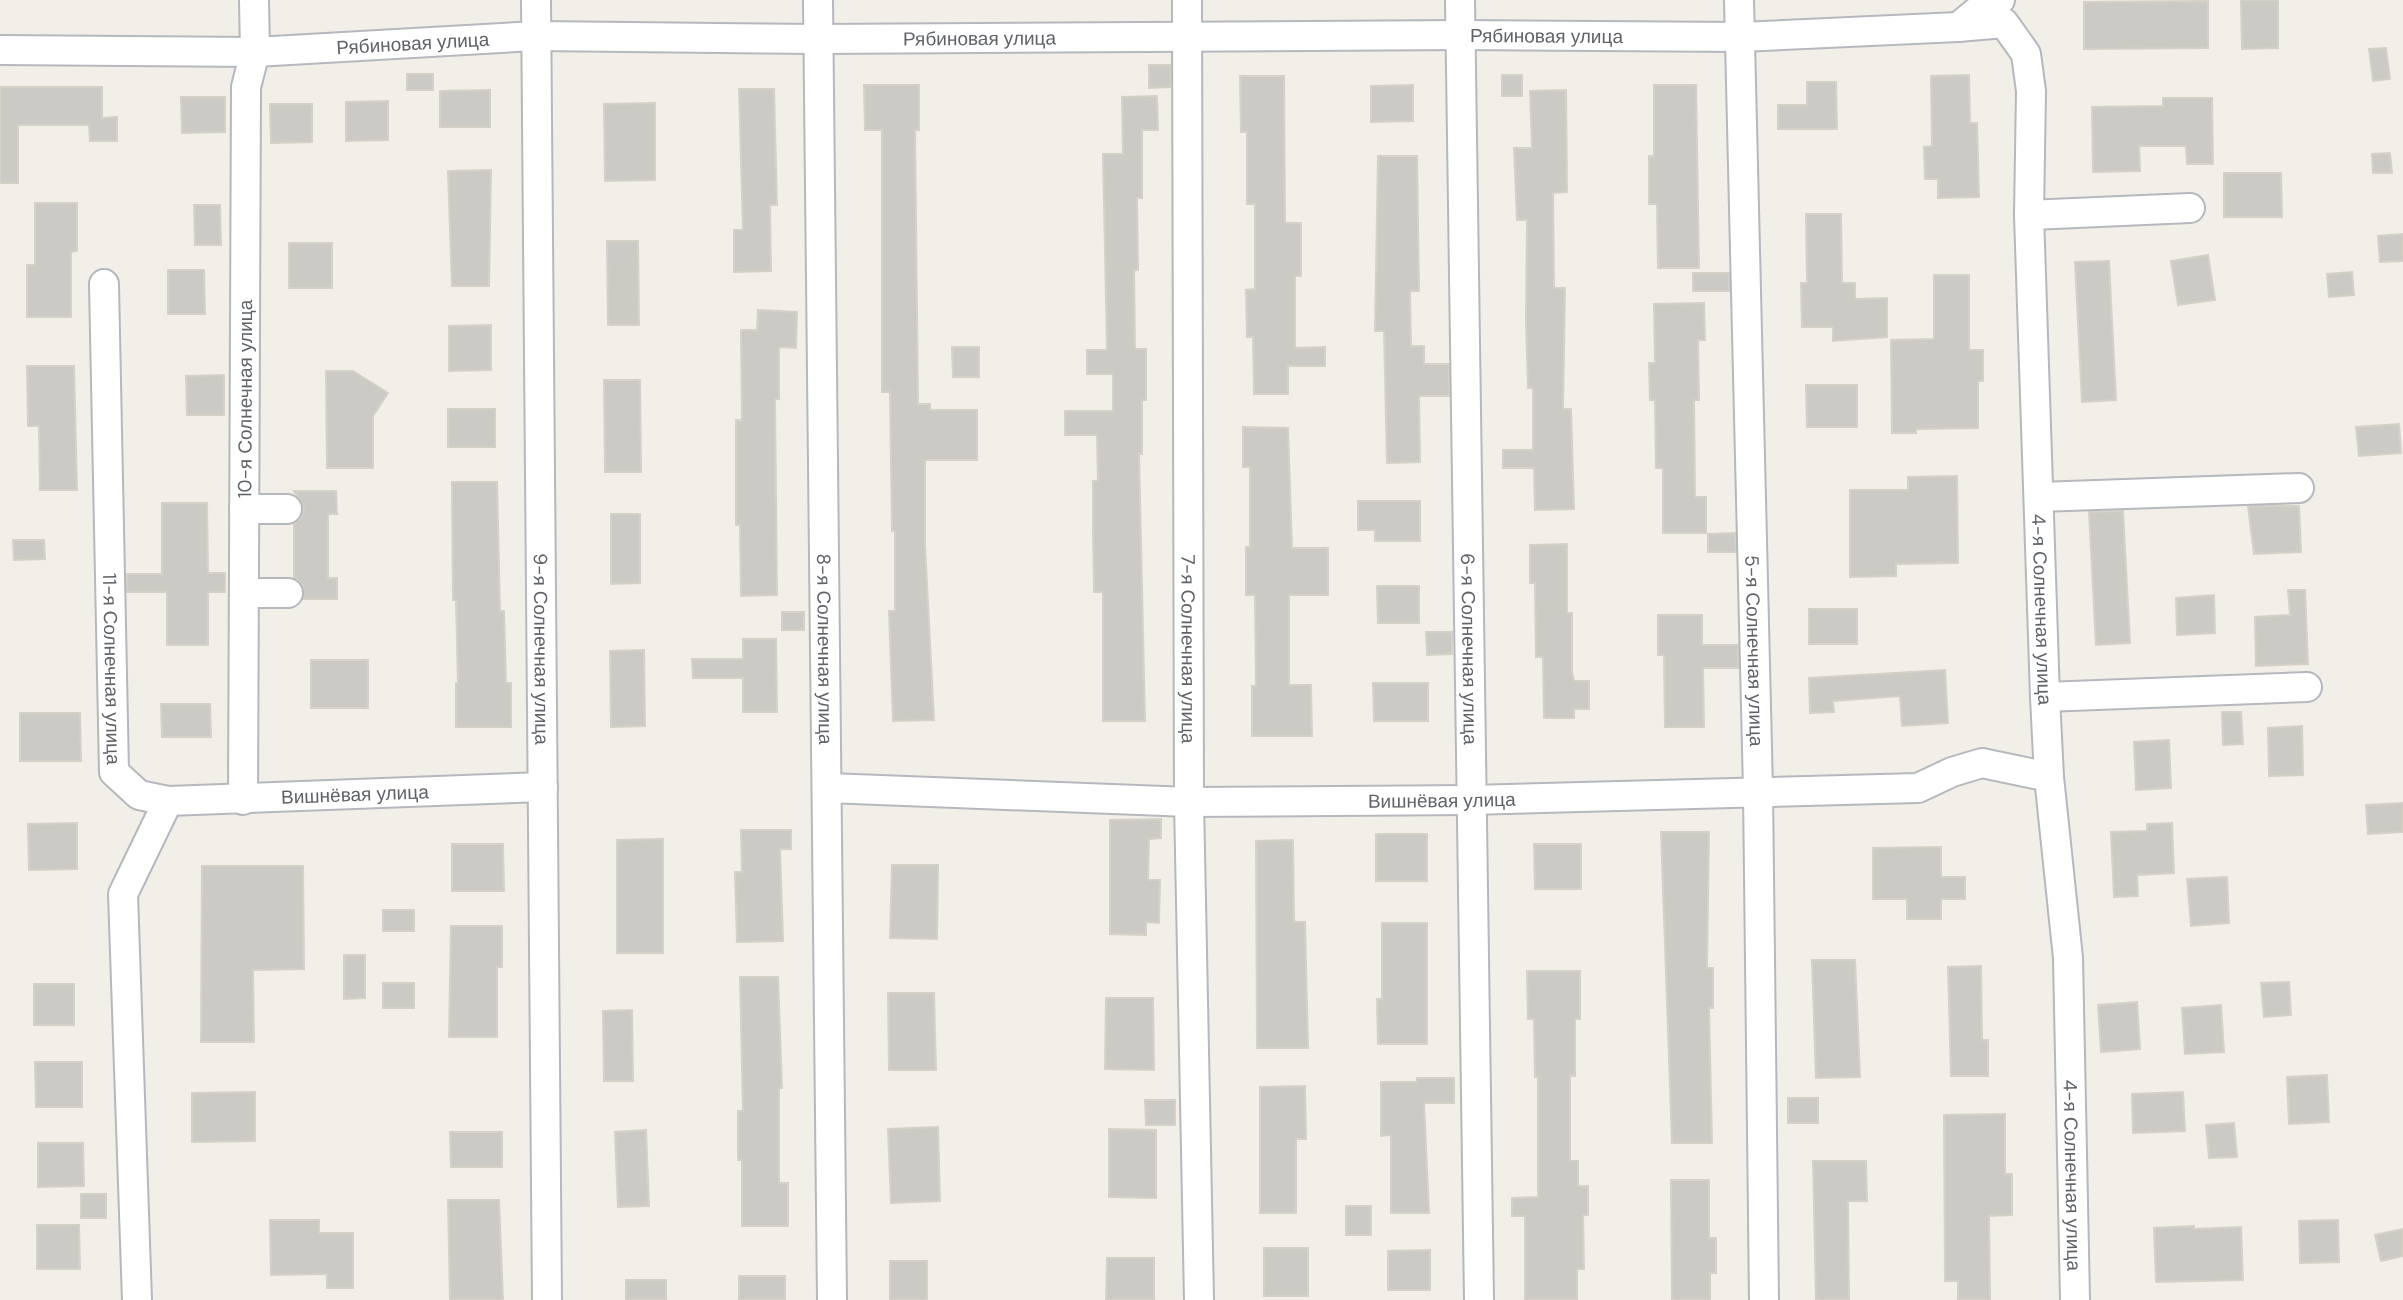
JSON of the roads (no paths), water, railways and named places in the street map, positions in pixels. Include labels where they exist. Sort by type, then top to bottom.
[{"type":"street","name":"10-я Солнечная улица","points":[[243,800],[246,87],[255,51],[254,0]]},
{"type":"street","name":"9-я Солнечная улица","points":[[536,0],[547,1300]]},
{"type":"street","name":"8-я Солнечная улица","points":[[818,0],[832,1300]]},
{"type":"street","name":"7-я Солнечная улица","points":[[1187,0],[1189,802],[1199,1300]]},
{"type":"street","name":"6-я Солнечная улица","points":[[1460,0],[1479,1300]]},
{"type":"street","name":"5-я Солнечная улица","points":[[1739,0],[1758,790],[1764,1300]]},
{"type":"street","points":[[1958,27],[1986,4],[2000,0]]},
{"type":"street","name":"4-я Солнечная улица","points":[[1958,27],[2004,23],[2025,54],[2032,91],[2029,215],[2045,697],[2049,777],[2068,958],[2075,1300]]},
{"type":"street","name":"Рябиновая улица","points":[[0,50],[255,51],[536,36],[819,39],[1461,35],[1740,37],[1958,27]]},
{"type":"street","points":[[2029,215],[2190,208]]},
{"type":"street","name":"11-я Солнечная улица","points":[[104,284],[114,772],[139,795],[168,801]]},
{"type":"street","points":[[2039,497],[2299,488]]},
{"type":"street","points":[[244,509],[287,509]]},
{"type":"street","points":[[244,593],[288,593]]},
{"type":"street","points":[[2045,697],[2307,687]]},
{"type":"street","name":"Вишнёвая улица","points":[[828,788],[1189,802],[1470,800],[1758,790],[1918,788],[1952,772],[1982,763],[2049,777]]},
{"type":"street","name":"Вишнёвая улица","points":[[168,801],[543,787]]},
{"type":"street","points":[[137,1300],[123,894],[168,801]]}]
